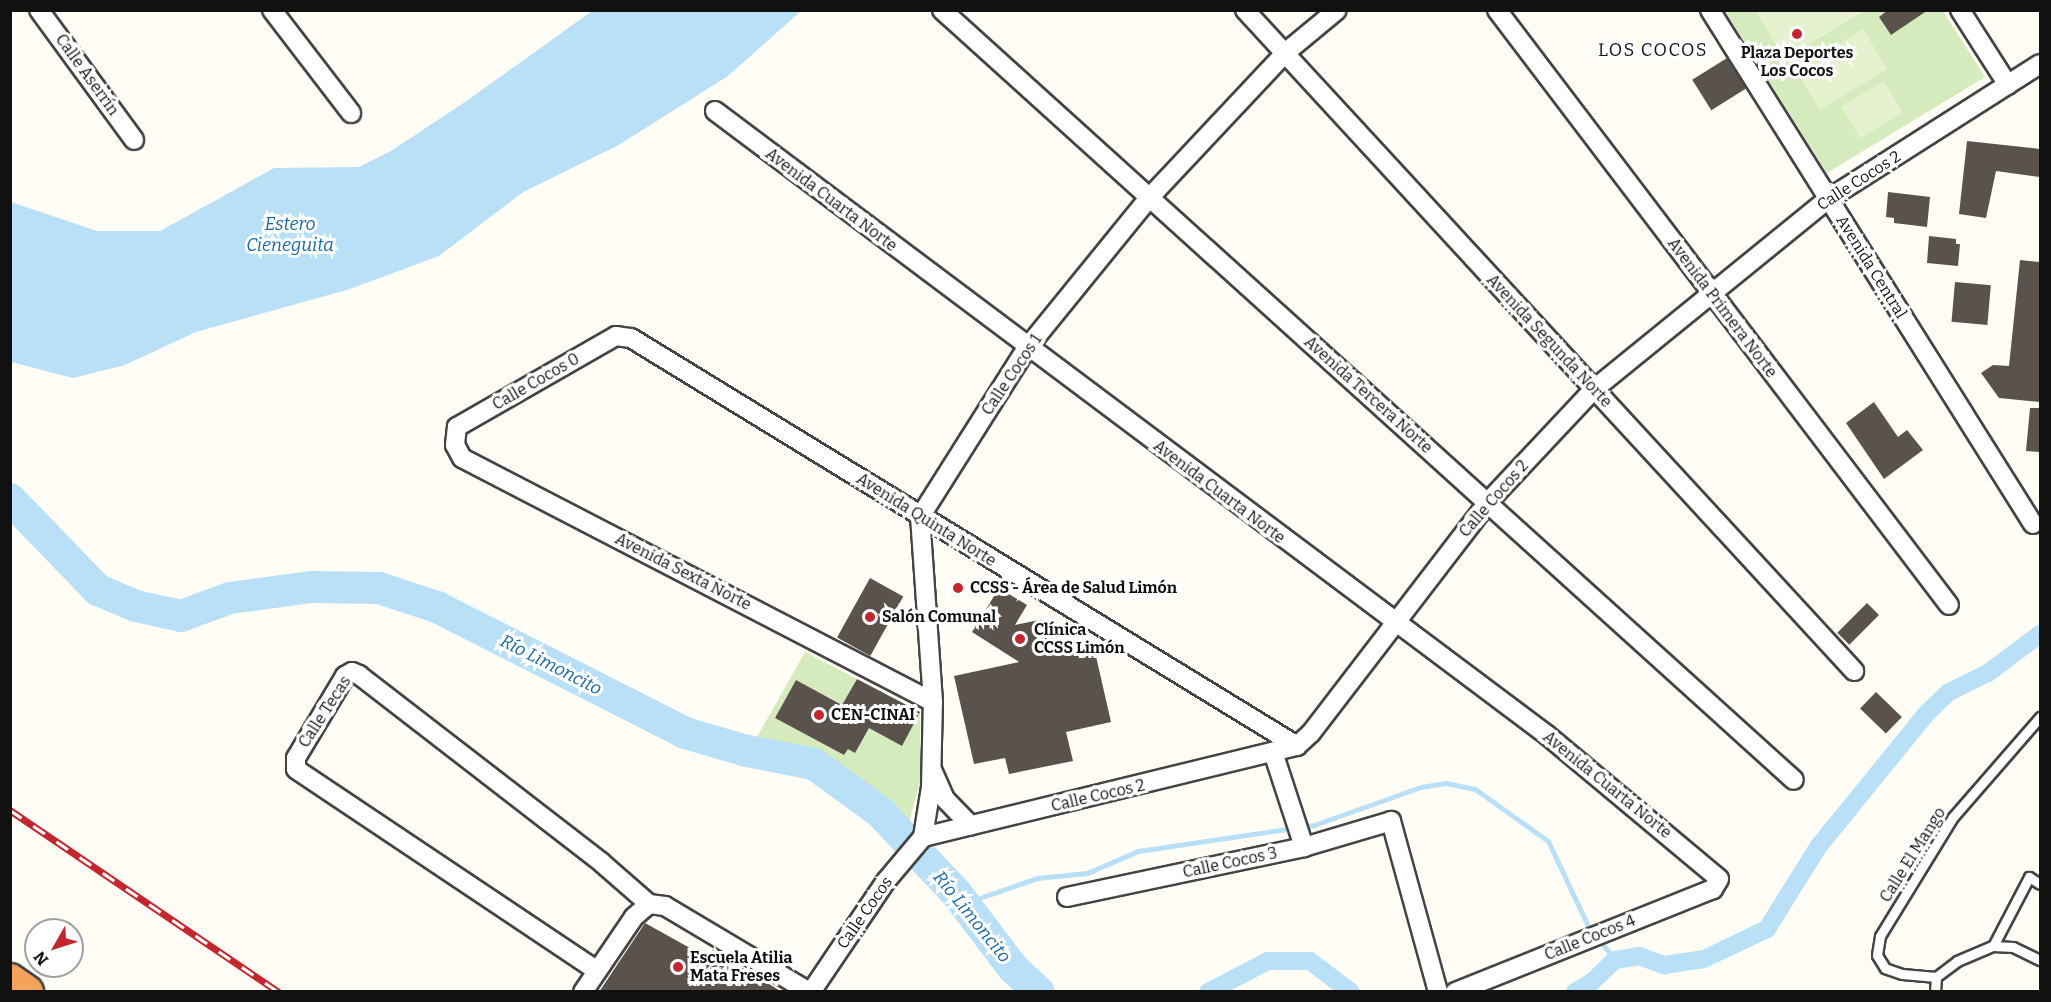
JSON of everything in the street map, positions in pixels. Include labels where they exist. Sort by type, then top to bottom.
[{"type":"highway","points":[[10,980],[27,992]]},
{"type":"street","name":"Calle Aserrín","points":[[39,10],[134,140]]},
{"type":"street","points":[[272,10],[351,113]]},
{"type":"street","name":"Avenida Tercera Norte","points":[[942,10],[1794,780]]},
{"type":"street","name":"Avenida Segunda Norte","points":[[1245,10],[1854,671]]},
{"type":"street","name":"Calle Cocos 1","points":[[920,517],[1027,348],[1149,198],[1285,53],[1337,10]]},
{"type":"street","name":"Avenida Primera Norte","points":[[1497,10],[1949,605]]},
{"type":"street","name":"Avenida Central","points":[[1710,10],[2033,524]]},
{"type":"street","points":[[1960,10],[2008,86]]},
{"type":"street","name":"Calle Cocos 2","points":[[923,837],[1274,755],[1297,747],[1311,734],[1393,623],[1488,502],[1593,390],[1709,291],[1828,199],[2040,64]]},
{"type":"street","name":"Avenida Cuarta Norte","points":[[715,111],[1393,623],[1547,735],[1719,879]]},
{"type":"street","name":"Calle Cocos 0","points":[[457,427],[616,336]]},
{"type":"street","name":"Avenida Quinta Norte","points":[[616,336],[632,338],[1297,747]]},
{"type":"street","name":"Avenida Sexta Norte","points":[[457,427],[455,445],[462,458],[933,702]]},
{"type":"street","points":[[920,517],[933,702],[932,771],[923,837]]},
{"type":"street","name":"Calle Tecas","points":[[596,969],[296,769],[296,758],[345,676],[352,672],[359,675],[602,863],[649,904]]},
{"type":"street","points":[[1274,755],[1305,847]]},
{"type":"street","points":[[932,771],[945,799],[971,826]]},
{"type":"street","name":"Calle Cocos 3","points":[[1067,897],[1305,847],[1391,821],[1438,992]]},
{"type":"street","name":"Calle Cocos","points":[[810,992],[886,881],[923,837]]},
{"type":"street","name":"Calle Cocos 4","points":[[1455,992],[1713,889],[1719,879]]},
{"type":"street","points":[[583,992],[596,969],[634,917],[649,904],[665,906],[810,992]]},
{"type":"lane","name":"Calle El Mango","points":[[1936,977],[1902,974],[1885,968],[1878,955],[1880,936],[1953,817],[2040,717]]},
{"type":"lane","points":[[1993,946],[2029,877],[2040,884]]},
{"type":"lane","points":[[1935,992],[1936,977],[1957,961],[1993,946],[2013,947],[2040,960]]},
{"type":"green space","points":[[1725,11],[1756,11],[1785,58],[1863,11],[1943,11],[1985,77],[1827,173]]},
{"type":"green space","name":"Plaza Deportes Los Cocos","points":[[1756,11],[1862,11],[1785,58]]},
{"type":"green space","points":[[1863,29],[1887,69],[1819,110],[1795,70]]},
{"type":"green space","points":[[1884,81],[1903,113],[1860,138],[1841,107]]},
{"type":"green space","points":[[805,652],[857,679],[845,700],[857,707],[870,686],[885,693],[871,720],[796,680],[775,718],[844,755],[860,723],[902,745],[920,712],[921,778],[909,823],[815,754],[756,739]]},
{"type":"water","name":"Estero Cieneguita","points":[[592,11],[801,11],[728,76],[617,146],[523,192],[439,256],[350,289],[196,332],[125,365],[73,378],[11,362],[11,202],[97,231],[160,231],[274,168],[359,167],[391,151],[465,102]]},
{"type":"building","points":[[1888,10],[1928,10],[1891,35],[1879,17]]},
{"type":"building","points":[[1727,58],[1746,89],[1711,110],[1692,80]]},
{"type":"building","points":[[1967,141],[2040,149],[2040,177],[1996,171],[1986,218],[1959,214]]},
{"type":"building","points":[[1888,192],[1930,197],[1927,227],[1894,223],[1894,218],[1886,217]]},
{"type":"building","points":[[1929,236],[1956,239],[1956,244],[1960,244],[1958,266],[1927,263]]},
{"type":"building","points":[[2020,260],[2040,262],[2040,402],[1999,398],[1981,373],[1993,365],[2009,366]]},
{"type":"building","points":[[1955,282],[1991,285],[1987,325],[1952,322]]},
{"type":"building","points":[[1874,402],[1898,437],[1907,430],[1923,450],[1884,479],[1846,423]]},
{"type":"building","points":[[2030,408],[2040,408],[2040,452],[2026,451]]},
{"type":"building","name":"Salón Comunal","points":[[870,578],[903,596],[870,656],[837,637]]},
{"type":"building","points":[[999,588],[1027,605],[1015,625],[1044,619],[1046,626],[1053,624],[1057,643],[1068,641],[1069,648],[1093,643],[1111,722],[1066,732],[1073,761],[1009,774],[1005,758],[974,764],[954,676],[1019,662],[972,632]]},
{"type":"building","points":[[1867,603],[1879,615],[1849,645],[1837,633]]},
{"type":"building","name":"CEN-CINAI","points":[[857,679],[920,712],[902,746],[869,728],[855,753],[848,749],[844,755],[775,718],[796,680],[842,705]]},
{"type":"building","points":[[1876,692],[1902,717],[1886,734],[1860,709]]},
{"type":"building","name":"Escuela Atilia Mata Freses","points":[[645,923],[708,958],[713,950],[782,992],[599,992]]},
{"type":"waterway","name":"Río Limoncito","points":[[10,499],[98,590],[136,606],[181,616],[230,598],[311,587],[379,588],[437,607],[685,733],[747,751],[814,764],[880,812],[957,894],[1013,968],[1039,992]]},
{"type":"waterway","points":[[1575,992],[1593,981],[1615,960],[1639,956],[1664,965],[1704,959],[1767,929],[1818,847],[1926,714],[1949,692],[1988,673],[2040,634]]},
{"type":"waterway","points":[[965,903],[1037,878],[1087,873],[1138,851],[1314,825],[1421,787],[1446,783],[1475,789],[1548,841],[1587,924],[1615,960]]},
{"type":"waterway","points":[[1208,992],[1268,961],[1310,961],[1351,992]]},
{"type":"railway","points":[[10,810],[279,992]]},
{"type":"place","name":"Plaza Deportes Los Cocos","points":[[1797,34]]},
{"type":"place","name":"CCSS - Área de Salud Limón","points":[[958,588]]},
{"type":"place","name":"Salón Comunal","points":[[870,617]]},
{"type":"place","name":"Clínica CCSS Limón","points":[[1020,639]]},
{"type":"place","name":"CEN-CINAI","points":[[819,715]]},
{"type":"place","name":"Escuela Atilia Mata Freses","points":[[678,967]]},
{"type":"district","name":"LOS COCOS","points":[[1653,50]]}]
